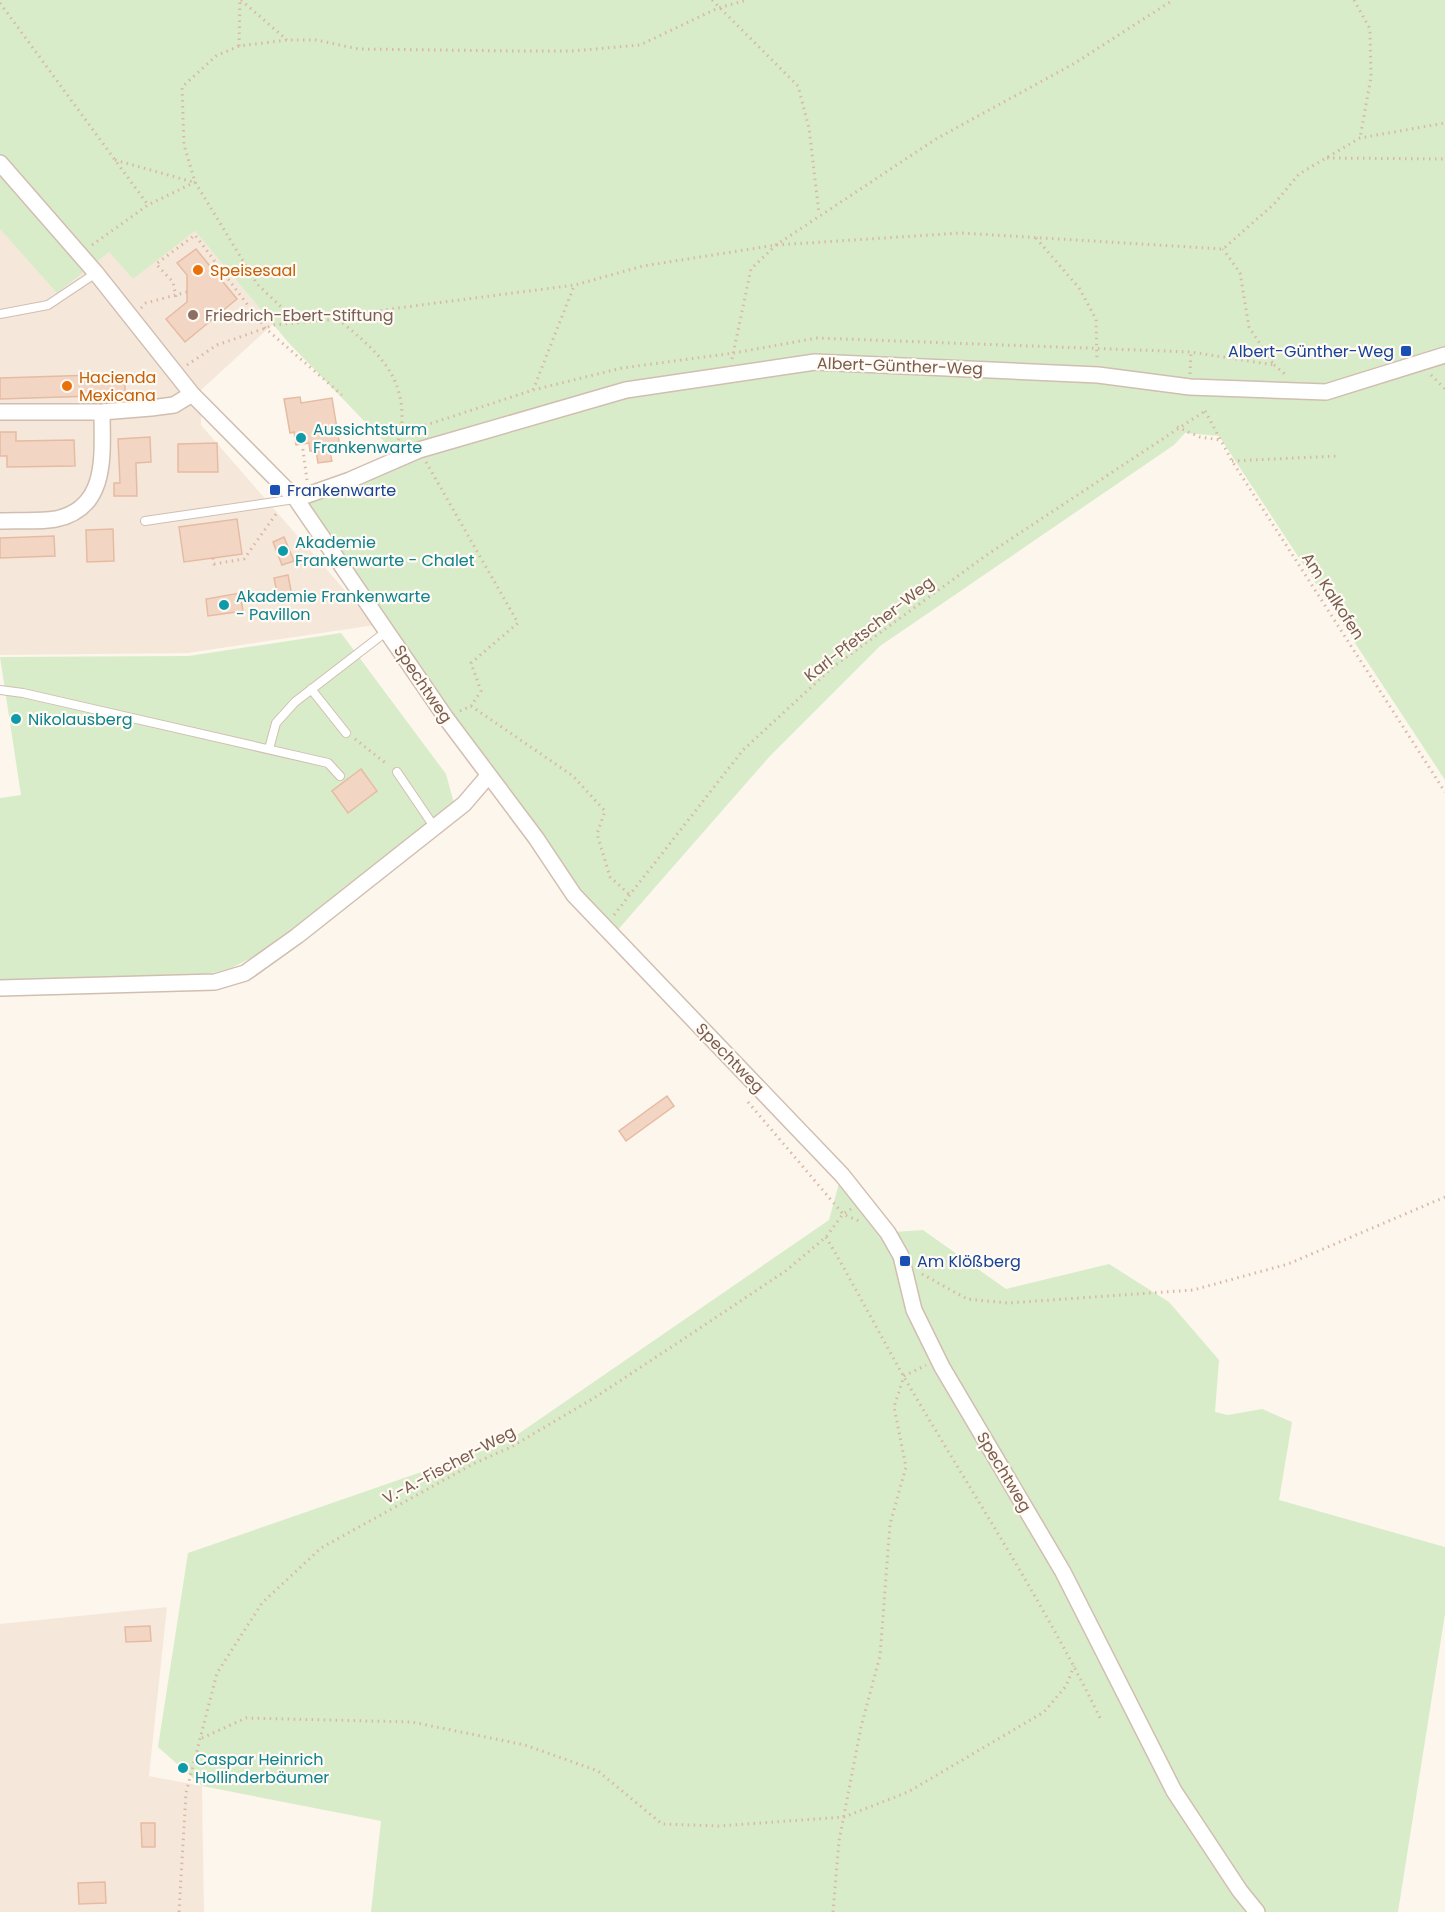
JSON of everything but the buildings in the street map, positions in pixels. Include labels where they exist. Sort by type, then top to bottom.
[{"type":"street","name":"Spechtweg","points":[[0,163],[96,273],[192,394],[297,498],[446,718],[536,838],[574,895],[603,928],[665,989],[842,1175],[888,1233],[903,1264],[914,1310],[939,1360],[1063,1572],[1174,1791],[1240,1891],[1257,1912]]},
{"type":"street","name":"Albert-Günther-Weg","points":[[297,498],[350,480],[419,450],[626,390],[814,362],[1098,375],[1190,387],[1326,392],[1445,355]]},
{"type":"street","points":[[0,412],[102,412],[174,405],[192,394]]},
{"type":"street","points":[[0,521],[56,519],[76,510],[95,493],[102,466],[102,412]]},
{"type":"street","points":[[0,988],[215,982],[245,973],[297,936],[435,828],[464,804],[488,776]]},
{"type":"lane","points":[[0,314],[48,305],[96,273]]},
{"type":"lane","points":[[145,521],[297,498]]},
{"type":"lane","points":[[269,749],[276,723],[312,689],[387,631]]},
{"type":"lane","points":[[312,689],[346,733]]},
{"type":"lane","points":[[0,690],[23,693],[327,763],[340,776]]},
{"type":"lane","points":[[397,771],[435,828]]},
{"type":"path","points":[[240,0],[287,40]]},
{"type":"path","points":[[239,46],[240,0]]},
{"type":"path","points":[[712,0],[798,86],[809,128],[819,214]]},
{"type":"path","points":[[298,323],[256,284],[195,182],[184,145],[182,87],[216,56],[239,46],[287,40],[316,40],[359,49],[572,51],[640,45],[718,8],[747,0]]},
{"type":"path","points":[[727,375],[734,353],[751,269],[776,245],[819,214],[936,139],[1075,63],[1173,0]]},
{"type":"path","points":[[1354,0],[1370,29],[1371,77],[1360,138]]},
{"type":"path","points":[[0,3],[148,206]]},
{"type":"path","points":[[176,371],[218,345],[265,328],[338,320],[390,309],[575,285],[643,266],[776,245],[961,234],[1223,249],[1274,204],[1299,174],[1360,138],[1445,123]]},
{"type":"path","points":[[1326,158],[1445,159]]},
{"type":"path","points":[[115,159],[195,182]]},
{"type":"path","points":[[79,254],[148,206],[195,182]]},
{"type":"path","points":[[176,297],[173,282],[156,264],[195,235],[265,328],[342,395]]},
{"type":"path","points":[[1036,238],[1079,288],[1096,319],[1096,350]]},
{"type":"path","points":[[533,390],[575,285]]},
{"type":"path","points":[[131,317],[146,303],[176,297],[187,292]]},
{"type":"path","points":[[338,320],[394,374],[402,399],[402,433]]},
{"type":"path","points":[[1190,387],[1191,352]]},
{"type":"path","name":"Karl-Pfetscher-Weg","points":[[603,928],[631,896],[743,750],[833,666],[988,554],[1093,486],[1177,427],[1205,411]]},
{"type":"path","name":"Am Kalkofen","points":[[1205,411],[1232,461],[1445,792]]},
{"type":"path","points":[[1177,427],[1200,437],[1220,440]]},
{"type":"path","points":[[213,558],[214,564],[244,559],[297,498],[302,444]]},
{"type":"path","points":[[419,450],[518,623],[471,663],[481,691],[471,706],[446,718]]},
{"type":"path","points":[[1232,461],[1337,456]]},
{"type":"path","points":[[471,706],[573,776],[605,811],[597,834],[610,877],[631,896]]},
{"type":"path","points":[[346,733],[397,771]]},
{"type":"path","name":"V.-A.-Fischer-Weg","points":[[179,1912],[186,1793],[218,1673],[262,1603],[321,1548],[473,1464],[511,1447],[594,1398],[786,1270],[826,1238],[843,1214],[785,1147]]},
{"type":"path","points":[[903,1264],[967,1299],[1008,1303],[1193,1290],[1288,1264],[1445,1197]]},
{"type":"path","points":[[826,1238],[904,1376],[1022,1572],[1102,1722]]},
{"type":"path","points":[[832,1912],[844,1816],[861,1727],[880,1656],[890,1524],[906,1467],[894,1407],[904,1376],[939,1360]]},
{"type":"path","points":[[202,1738],[246,1718],[412,1722],[525,1745],[598,1771],[662,1824],[719,1826],[844,1816],[908,1792],[1044,1712],[1066,1686],[1074,1666]]},
{"type":"shaded area","points":[[0,229],[109,252],[133,278],[195,231],[273,324],[201,390],[201,425],[375,625],[188,653],[0,655]]},
{"type":"shaded area","points":[[167,1607],[149,1776],[202,1786],[204,1912],[0,1912],[0,1624]]},
{"type":"green space","points":[[0,0],[1445,0],[1445,780],[1219,436],[1185,433],[1174,445],[880,646],[770,756],[615,933],[493,776],[306,502],[396,454],[288,342],[195,231],[133,279],[109,252],[57,293],[0,229]]},
{"type":"green space","points":[[341,633],[446,774],[455,807],[275,946],[231,968],[197,977],[0,981],[0,798],[21,795],[0,657],[189,656]]},
{"type":"green space","points":[[839,1183],[880,1233],[923,1230],[1006,1289],[1109,1264],[1169,1302],[1219,1360],[1215,1412],[1228,1415],[1262,1409],[1292,1422],[1279,1500],[1445,1547],[1445,1614],[1398,1912],[371,1912],[381,1821],[202,1786],[158,1747],[188,1553],[505,1443],[829,1220]]},
{"type":"place","name":"Speisesaal","points":[[198,270]]},
{"type":"place","name":"Friedrich-Ebert-Stiftung","points":[[193,315]]},
{"type":"place","name":"Albert-Günther-Weg","points":[[1406,351]]},
{"type":"place","name":"Hacienda Mexicana","points":[[67,386]]},
{"type":"place","name":"Aussichtsturm Frankenwarte","points":[[301,438]]},
{"type":"place","name":"Frankenwarte","points":[[275,490]]},
{"type":"place","name":"Akademie Frankenwarte - Chalet","points":[[283,551]]},
{"type":"place","name":"Akademie Frankenwarte - Pavillon","points":[[224,605]]},
{"type":"place","name":"Nikolausberg","points":[[16,719]]},
{"type":"place","name":"Am Klößberg","points":[[905,1261]]},
{"type":"place","name":"Caspar Heinrich Hollinderbäumer","points":[[183,1768]]}]
